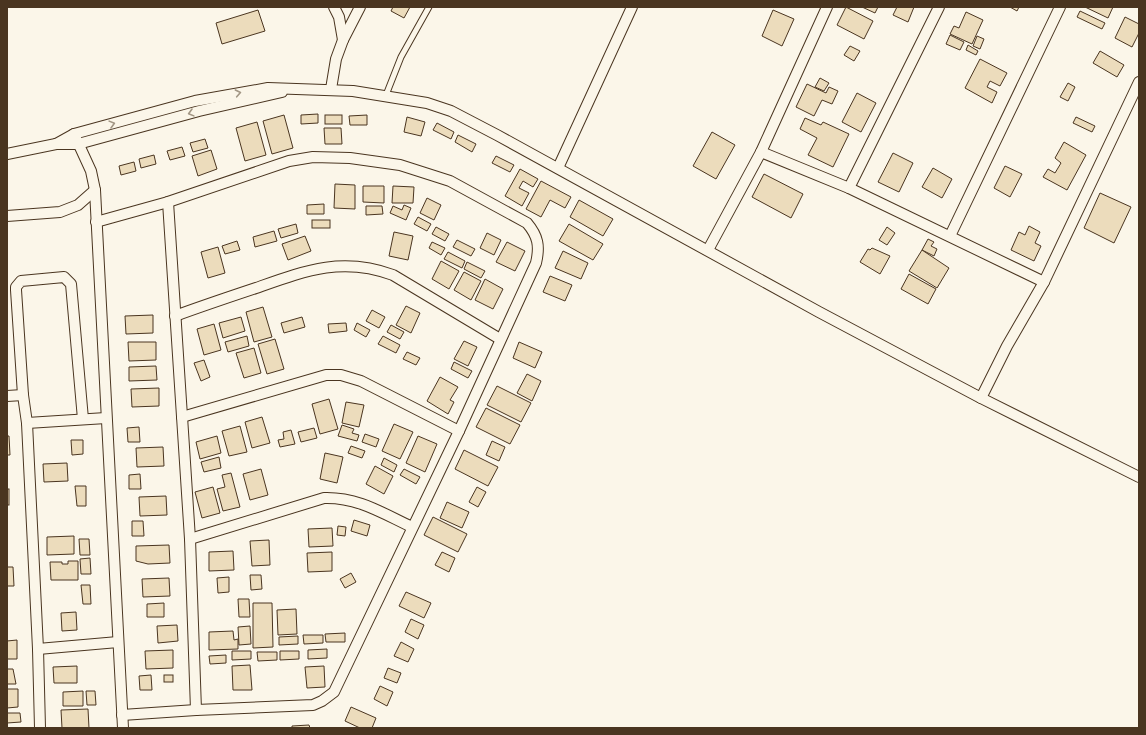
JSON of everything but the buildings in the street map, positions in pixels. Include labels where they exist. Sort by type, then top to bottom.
[{"type":"street","points":[[334,7],[339,17],[343,40]]},
{"type":"street","points":[[331,89],[336,59],[343,40],[360,7]]},
{"type":"street","points":[[558,168],[632,7]]},
{"type":"street","points":[[708,250],[760,152],[827,7]]},
{"type":"street","points":[[849,188],[939,7]]},
{"type":"street","points":[[950,236],[1060,7]]},
{"type":"street","points":[[981,398],[1007,346],[1044,282],[1139,82]]},
{"type":"street","points":[[56,144],[74,134],[195,101],[268,88],[331,89],[386,95],[427,103],[451,111],[981,398],[1139,477]]},
{"type":"street","points":[[7,154],[56,144],[78,144],[199,111],[297,89]]},
{"type":"street","points":[[74,134],[91,171],[94,190],[123,728]]},
{"type":"street","points":[[760,152],[849,188],[1044,282]]},
{"type":"street","points":[[96,222],[168,202],[289,161],[313,157],[350,158],[400,165],[450,181],[527,223],[535,232],[538,241],[536,263],[340,683],[328,697],[313,705],[122,715]]},
{"type":"street","points":[[7,216],[60,212],[78,204],[94,190]]},
{"type":"street","points":[[168,202],[190,539],[196,710]]},
{"type":"street","points":[[175,316],[308,270],[334,266],[357,266],[377,269],[393,275],[500,339]]},
{"type":"street","points":[[40,728],[38,649],[27,423],[23,395],[16,287],[24,280],[64,277],[71,284],[83,419]]},
{"type":"street","points":[[182,417],[326,376],[341,375],[361,381],[458,431]]},
{"type":"street","points":[[7,396],[23,395]]},
{"type":"street","points":[[27,423],[106,418]]},
{"type":"street","points":[[190,539],[324,498],[342,497],[360,503],[412,528]]},
{"type":"street","points":[[38,649],[118,642]]},
{"type":"lane","points":[[386,95],[401,57],[429,7]]}]
